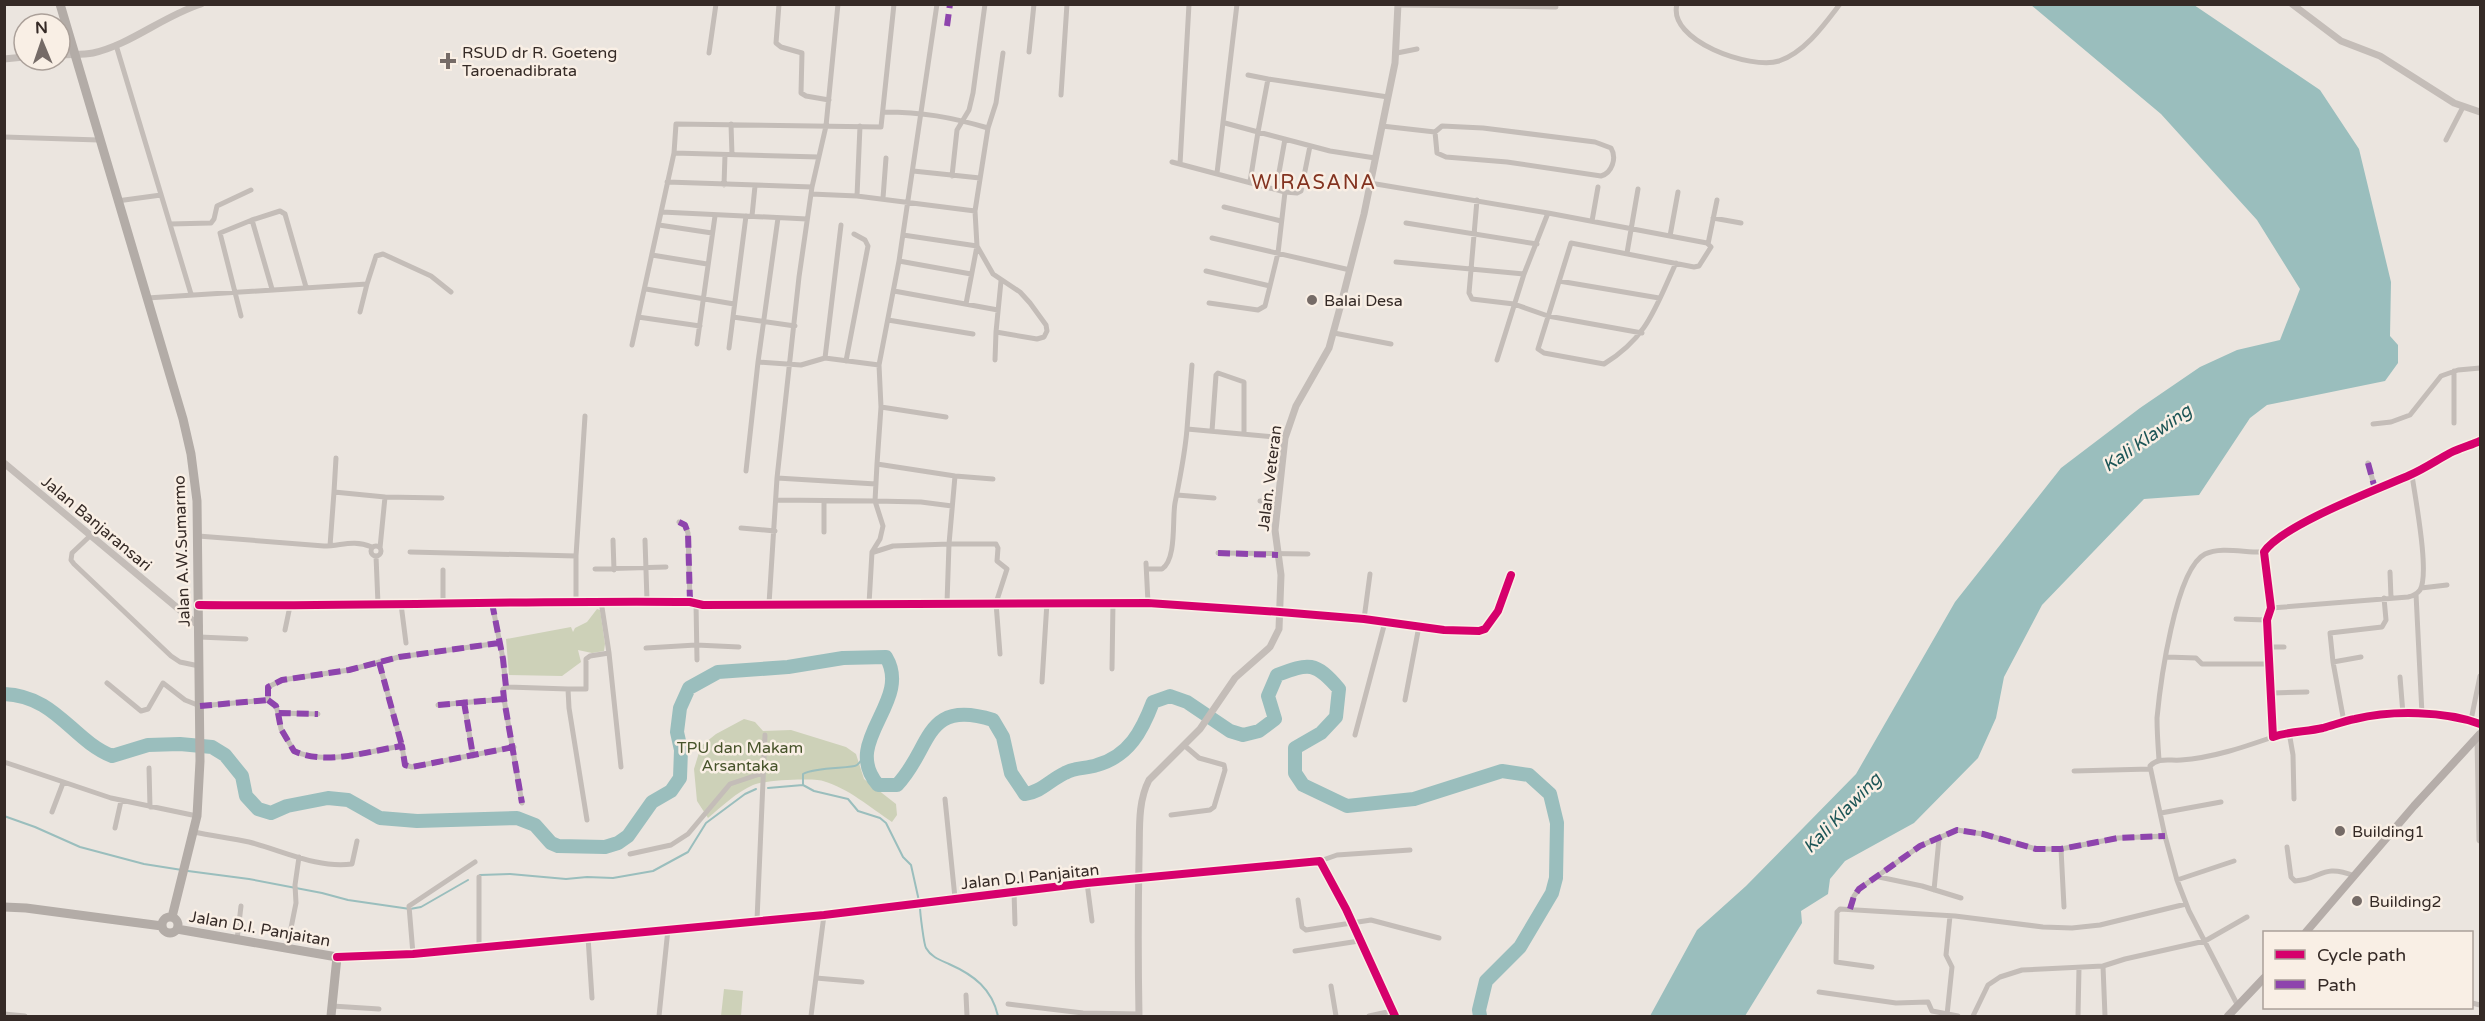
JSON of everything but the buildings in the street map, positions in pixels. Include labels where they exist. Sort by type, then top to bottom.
[{"type":"main road","name":"Jalan A.W.Sumarmo","points":[[60,4],[191,454],[196,490],[200,666],[200,761],[197,816],[172,917]]},
{"type":"main road","points":[[2308,931],[2414,806],[2479,736]]},
{"type":"main road","points":[[4,907],[162,926]]},
{"type":"main road","points":[[172,917],[178,922],[177,929],[170,933],[162,926],[165,919],[172,917]]},
{"type":"main road","name":"Jalan D.I. Panjaitan","points":[[177,929],[337,957]]},
{"type":"main road","points":[[331,1017],[337,957]]},
{"type":"main road","points":[[2228,1017],[2263,980]]},
{"type":"street","points":[[74,54],[92,53],[116,45],[167,18],[201,4]]},
{"type":"street","points":[[710,53],[716,4]]},
{"type":"street","points":[[779,4],[777,43],[781,47],[802,53],[801,93],[806,96],[829,99]]},
{"type":"street","points":[[769,604],[777,478],[790,364],[811,191],[826,126],[838,4]]},
{"type":"street","points":[[632,345],[674,153],[676,124],[881,127],[894,4]]},
{"type":"street","points":[[869,604],[872,552],[880,539],[883,526],[875,501],[880,407],[879,366],[899,261],[937,4]]},
{"type":"street","points":[[952,176],[957,130],[969,110],[973,93],[985,4]]},
{"type":"street","points":[[1029,52],[1034,4]]},
{"type":"street","points":[[1061,94],[1067,4]]},
{"type":"street","points":[[1180,164],[1189,4]]},
{"type":"street","points":[[1217,173],[1238,4]]},
{"type":"street","points":[[1677,4],[1677,20],[1692,36],[1736,58],[1763,63],[1790,56],[1819,30],[1840,4]]},
{"type":"street","points":[[2292,4],[2341,40],[2380,56],[2463,107],[2481,112]]},
{"type":"street","points":[[1398,5],[1556,7]]},
{"type":"street","name":"Jalan. Veteran","points":[[1138,1015],[1139,878],[1143,790],[1149,780],[1200,729],[1235,678],[1266,652],[1279,629],[1281,575],[1275,530],[1285,438],[1296,406],[1325,357],[1334,333],[1388,97],[1396,53],[1398,5]]},
{"type":"street","points":[[116,45],[191,294]]},
{"type":"street","points":[[1396,53],[1417,49]]},
{"type":"street","points":[[966,304],[977,246],[975,211],[988,128],[996,103],[1004,53]]},
{"type":"street","points":[[1248,75],[1388,97]]},
{"type":"street","points":[[1251,182],[1268,79]]},
{"type":"street","points":[[2446,140],[2463,107]]},
{"type":"street","points":[[884,112],[922,112],[988,128]]},
{"type":"street","points":[[1225,123],[1310,146],[1375,158]]},
{"type":"street","points":[[724,185],[731,124]]},
{"type":"street","points":[[857,196],[860,126]]},
{"type":"street","points":[[1382,126],[1435,132]]},
{"type":"street","points":[[1440,126],[1452,126],[1595,142],[1611,148],[1614,160],[1609,171],[1601,176],[1508,162],[1446,157],[1437,153],[1435,132],[1440,126]]},
{"type":"street","points":[[4,137],[99,140]]},
{"type":"street","points":[[1276,189],[1285,139]]},
{"type":"street","points":[[1172,162],[1285,192],[1297,193],[1301,191],[1310,146]]},
{"type":"street","points":[[674,153],[819,157]]},
{"type":"street","points":[[883,198],[886,158]]},
{"type":"street","points":[[913,171],[980,178]]},
{"type":"street","points":[[667,182],[811,191],[908,201],[975,211]]},
{"type":"street","points":[[1370,183],[1477,200],[1708,244]]},
{"type":"street","points":[[729,348],[734,304],[755,186]]},
{"type":"street","points":[[1592,221],[1598,187]]},
{"type":"street","points":[[1627,253],[1638,189]]},
{"type":"street","points":[[170,224],[211,223],[217,206],[251,190]]},
{"type":"street","points":[[1209,303],[1258,310],[1265,306],[1278,253],[1285,192]]},
{"type":"street","points":[[1670,236],[1678,192]]},
{"type":"street","points":[[117,201],[161,195]]},
{"type":"street","points":[[1477,200],[1469,293],[1472,299],[1514,304],[1548,316],[1642,333]]},
{"type":"street","points":[[1676,263],[1642,333],[1625,351],[1604,364],[1544,353],[1538,349],[1571,243],[1627,253],[1676,263],[1694,267],[1699,266],[1710,251],[1711,247],[1708,244],[1717,200]]},
{"type":"street","points":[[1224,207],[1281,221]]},
{"type":"street","points":[[242,316],[220,233],[278,211],[284,212],[306,287]]},
{"type":"street","points":[[662,212],[807,219]]},
{"type":"street","points":[[1497,360],[1524,274],[1548,213]]},
{"type":"street","points":[[698,344],[715,216]]},
{"type":"street","points":[[746,471],[755,380],[777,218]]},
{"type":"street","points":[[1713,218],[1741,223]]},
{"type":"street","points":[[252,220],[272,289]]},
{"type":"street","points":[[1406,223],[1537,244]]},
{"type":"street","points":[[659,225],[712,234]]},
{"type":"street","points":[[825,358],[841,225]]},
{"type":"street","points":[[846,361],[868,246],[865,240],[854,234]]},
{"type":"street","points":[[903,235],[977,246]]},
{"type":"street","points":[[1212,238],[1350,270]]},
{"type":"street","points":[[977,246],[993,274],[1025,297],[1046,326],[1047,331],[1040,339],[996,332]]},
{"type":"street","points":[[360,312],[376,256],[383,254],[431,276],[451,292]]},
{"type":"street","points":[[652,255],[707,264]]},
{"type":"street","points":[[899,261],[971,274]]},
{"type":"street","points":[[1396,262],[1524,274]]},
{"type":"street","points":[[1206,271],[1270,286]]},
{"type":"street","points":[[1559,280],[1659,298]]},
{"type":"street","points":[[995,360],[1001,281]]},
{"type":"street","points":[[147,298],[367,284]]},
{"type":"street","points":[[646,289],[734,304]]},
{"type":"street","points":[[894,291],[998,310]]},
{"type":"street","points":[[638,316],[700,326]]},
{"type":"street","points":[[733,317],[795,326]]},
{"type":"street","points":[[888,320],[973,334]]},
{"type":"street","points":[[1334,333],[1391,344]]},
{"type":"street","points":[[758,362],[801,365],[825,358],[879,366]]},
{"type":"street","points":[[1148,603],[1147,566],[1162,569],[1166,566],[1175,532],[1174,515],[1184,465],[1192,365]]},
{"type":"street","points":[[2373,424],[2391,423],[2410,415],[2435,381],[2454,371],[2481,368]]},
{"type":"street","points":[[2454,371],[2454,423]]},
{"type":"street","points":[[1212,431],[1218,373],[1244,382],[1244,434]]},
{"type":"street","points":[[880,407],[946,417]]},
{"type":"street","points":[[576,601],[576,555],[585,416]]},
{"type":"street","points":[[1187,429],[1285,438]]},
{"type":"street","points":[[2159,760],[2158,716],[2174,610],[2191,570],[2201,556],[2219,551],[2264,552],[2276,540],[2375,489],[2412,475],[2452,452],[2481,441]]},
{"type":"street","points":[[330,546],[336,458]]},
{"type":"street","name":"Jalan Banjaransari","points":[[4,463],[199,626]]},
{"type":"street","points":[[2368,463],[2375,489]]},
{"type":"street","points":[[877,464],[955,476],[993,479]]},
{"type":"street","points":[[2271,608],[2416,594],[2421,588],[2424,570],[2412,475]]},
{"type":"street","points":[[947,603],[955,476]]},
{"type":"street","points":[[777,478],[876,484]]},
{"type":"street","points":[[334,492],[385,497],[442,498]]},
{"type":"street","points":[[1177,495],[1214,498]]},
{"type":"street","points":[[376,556],[380,554],[385,497]]},
{"type":"street","points":[[776,500],[921,502],[952,506]]},
{"type":"street","points":[[824,501],[824,532]]},
{"type":"street","points":[[1260,501],[1278,503]]},
{"type":"street","points":[[679,522],[685,525],[688,533],[697,660]]},
{"type":"street","points":[[741,528],[775,531]]},
{"type":"street","points":[[91,535],[72,554],[71,560],[74,564],[171,656],[180,663],[200,666]]},
{"type":"street","points":[[198,536],[330,546],[341,543],[361,544],[380,548]]},
{"type":"street","points":[[613,540],[614,570]]},
{"type":"street","points":[[645,540],[647,601]]},
{"type":"street","points":[[872,552],[893,546],[984,543],[997,546],[997,561],[1006,567],[1007,571],[996,603],[1000,654]]},
{"type":"street","points":[[372,547],[370,552],[376,556]]},
{"type":"street","points":[[410,552],[576,555]]},
{"type":"street","points":[[2264,552],[2271,608],[2267,620],[2273,737]]},
{"type":"street","points":[[1218,553],[1308,554]]},
{"type":"street","points":[[376,556],[378,604]]},
{"type":"street","points":[[596,569],[666,567]]},
{"type":"street","points":[[443,570],[443,603]]},
{"type":"street","points":[[2390,572],[2391,598]]},
{"type":"street","points":[[1364,619],[1370,574]]},
{"type":"street","points":[[199,605],[290,606],[576,601],[769,604],[1113,602],[1280,612],[1470,631],[1485,629],[1498,611],[1511,576]]},
{"type":"street","points":[[2421,588],[2447,585]]},
{"type":"street","points":[[2416,594],[2422,714]]},
{"type":"street","points":[[2344,722],[2330,633],[2382,627],[2386,620],[2384,598]]},
{"type":"street","points":[[600,601],[609,653],[621,768]]},
{"type":"street","points":[[1042,682],[1047,602]]},
{"type":"street","points":[[1112,669],[1113,602]]},
{"type":"street","points":[[492,603],[503,659],[506,687],[503,689],[504,699],[522,802]]},
{"type":"street","points":[[401,604],[405,643]]},
{"type":"street","points":[[285,630],[290,606]]},
{"type":"street","points":[[2236,619],[2267,620]]},
{"type":"street","points":[[1355,735],[1385,622]]},
{"type":"street","points":[[1405,700],[1419,626]]},
{"type":"street","points":[[199,637],[246,639]]},
{"type":"street","points":[[268,700],[268,687],[274,683],[399,657],[499,643]]},
{"type":"street","points":[[646,648],[696,645],[739,648]]},
{"type":"street","points":[[2269,647],[2284,647]]},
{"type":"street","points":[[506,687],[586,689],[586,659],[590,656],[609,653]]},
{"type":"street","points":[[2167,657],[2196,658],[2202,664],[2270,664]]},
{"type":"street","points":[[2333,662],[2361,657]]},
{"type":"street","points":[[379,662],[402,747],[403,762],[409,767],[514,747]]},
{"type":"street","points":[[2471,720],[2481,676]]},
{"type":"street","points":[[2400,677],[2403,714]]},
{"type":"street","points":[[107,684],[141,711],[148,709],[163,682],[184,700],[200,706],[268,700],[276,706],[279,724],[286,740],[294,751],[300,753],[338,757],[402,747]]},
{"type":"street","points":[[568,689],[587,820]]},
{"type":"street","points":[[2272,693],[2307,692]]},
{"type":"street","points":[[438,705],[504,699]]},
{"type":"street","points":[[464,702],[473,756]]},
{"type":"street","points":[[278,713],[318,714]]},
{"type":"street","points":[[2238,1006],[2186,904],[2177,880],[2165,836],[2151,764],[2159,760],[2182,760],[2247,747],[2289,732],[2403,714],[2471,720],[2481,724]]},
{"type":"street","points":[[2289,732],[2293,755],[2295,799]]},
{"type":"street","points":[[757,920],[765,735]]},
{"type":"street","points":[[2479,736],[2481,840]]},
{"type":"street","points":[[1171,815],[1210,810],[1214,807],[1225,770],[1224,765],[1199,758],[1185,746]]},
{"type":"street","points":[[4,762],[121,801],[197,816]]},
{"type":"street","points":[[149,768],[150,807]]},
{"type":"street","points":[[2074,771],[2151,769]]},
{"type":"street","points":[[630,854],[671,845],[688,834],[730,784],[763,776]]},
{"type":"street","points":[[52,812],[63,783]]},
{"type":"street","points":[[945,799],[955,898]]},
{"type":"street","points":[[115,828],[121,801]]},
{"type":"street","points":[[2161,813],[2221,802]]},
{"type":"street","points":[[1851,909],[1854,896],[1859,889],[1920,846],[1963,830],[2007,840],[2026,848],[2061,849],[2118,838],[2165,836]]},
{"type":"street","points":[[194,832],[249,842],[299,857],[351,865],[357,841]]},
{"type":"street","points":[[1934,890],[1939,839]]},
{"type":"street","points":[[2287,847],[2292,877],[2295,881],[2330,870],[2342,871],[2355,876]]},
{"type":"street","points":[[2061,849],[2064,907]]},
{"type":"street","points":[[1139,878],[1320,861],[1337,855],[1410,850]]},
{"type":"street","points":[[287,948],[296,903],[299,857]]},
{"type":"street","points":[[1320,861],[1353,923],[1359,941],[1394,1014],[1369,1017]]},
{"type":"street","points":[[2177,880],[2234,861]]},
{"type":"street","points":[[413,954],[408,911],[475,862]]},
{"type":"street","points":[[479,877],[479,947]]},
{"type":"street","points":[[1879,877],[1961,898]]},
{"type":"street","name":"Jalan D.I Panjaitan","points":[[337,957],[413,954],[824,915],[1139,878]]},
{"type":"street","points":[[1087,883],[1092,921]]},
{"type":"street","points":[[1014,891],[1015,924]]},
{"type":"street","points":[[1298,900],[1302,927],[1306,930],[1371,920],[1382,921],[1439,938]]},
{"type":"street","points":[[1872,967],[1836,962],[1837,912],[1843,908],[2072,928],[2100,925],[2186,904]]},
{"type":"street","points":[[237,940],[241,906]]},
{"type":"street","points":[[812,1017],[824,915]]},
{"type":"street","points":[[1947,1015],[1952,967],[1946,955],[1950,916]]},
{"type":"street","points":[[1973,1017],[1988,985],[1997,978],[2022,970],[2103,966],[2205,941],[2247,917]]},
{"type":"street","points":[[659,1017],[668,929]]},
{"type":"street","points":[[588,938],[592,998]]},
{"type":"street","points":[[1295,951],[1359,941]]},
{"type":"street","points":[[2103,966],[2105,1017]]},
{"type":"street","points":[[2078,1017],[2079,968]]},
{"type":"street","points":[[816,978],[862,981]]},
{"type":"street","points":[[1332,986],[1336,1017]]},
{"type":"street","points":[[1819,992],[1896,1003],[1928,1002],[1932,1011],[1958,1017]]},
{"type":"street","points":[[966,995],[967,1017]]},
{"type":"street","points":[[1008,1004],[1093,1014],[1138,1015]]},
{"type":"street","points":[[332,1006],[379,1010]]},
{"type":"street","points":[[4,1014],[25,1017]]},
{"type":"green space","points":[[597,609],[600,610],[604,651],[592,653],[578,650],[581,662],[562,676],[509,675],[506,639],[571,627],[573,632],[575,628],[587,622]]},
{"type":"green space","name":"TPU dan Makam Arsantaka","points":[[744,719],[755,722],[763,731],[791,730],[846,747],[856,754],[864,779],[896,804],[897,815],[892,822],[841,788],[823,781],[799,780],[753,785],[735,795],[708,818],[697,801],[694,769],[701,746],[716,734]]},
{"type":"green space","points":[[724,989],[743,991],[741,1016],[721,1016]]},
{"type":"water","name":"Kali Klawing","points":[[2031,5],[2194,5],[2320,90],[2359,149],[2391,282],[2390,336],[2398,345],[2398,363],[2385,381],[2267,405],[2250,418],[2199,495],[2144,499],[2042,605],[2004,677],[1996,718],[1978,758],[1914,823],[1845,861],[1830,879],[1828,894],[1801,911],[1802,923],[1745,1016],[1650,1016],[1697,930],[1746,886],[1856,774],[1955,602],[2061,468],[2140,408],[2200,367],[2237,350],[2280,340],[2300,289],[2257,220],[2161,114]]},
{"type":"waterway","points":[[4,694],[37,702],[98,749],[112,756],[148,745],[180,744],[212,747],[225,755],[242,776],[246,796],[258,809],[271,813],[287,806],[328,798],[348,800],[380,818],[417,821],[517,818],[535,825],[551,843],[558,846],[605,847],[618,843],[628,836],[652,802],[671,791],[680,778],[681,750],[677,732],[680,708],[689,688],[718,672],[788,667],[843,658],[886,657],[892,674],[891,690],[871,737],[867,753],[869,769],[878,785],[897,785],[941,721],[953,716],[970,715],[993,720],[1003,737],[1011,773],[1025,794],[1036,791],[1069,771],[1097,765],[1118,755],[1126,749],[1139,732],[1153,702],[1170,696],[1187,702],[1230,731],[1243,735],[1259,731],[1275,719],[1268,696],[1277,675],[1297,668],[1311,667],[1324,673],[1339,689],[1336,717],[1321,733],[1295,748],[1295,773],[1303,785],[1347,806],[1414,799],[1502,771],[1529,775],[1550,794],[1557,823],[1556,878],[1552,893],[1520,947],[1486,981],[1479,1010],[1480,1016]]},
{"type":"waterway","points":[[803,785],[803,774],[809,771],[854,766],[866,753]]},
{"type":"waterway","points":[[768,788],[803,785],[814,791],[848,799],[858,811],[880,818],[886,823],[903,857],[911,865],[919,901]]},
{"type":"waterway","points":[[480,875],[510,874],[566,879],[613,878],[653,871],[688,852],[706,823],[745,794],[756,789]]},
{"type":"waterway","points":[[4,816],[80,847],[144,864],[182,870]]},
{"type":"waterway","points":[[188,871],[249,879],[348,900],[410,909],[421,907],[468,880]]},
{"type":"waterway","points":[[920,907],[924,941],[930,954],[958,968],[981,984],[991,998],[998,1016]]},
{"type":"marked path","points":[[947,26],[950,4]]},
{"type":"marked path","points":[[2368,463],[2375,489]]},
{"type":"marked path","points":[[679,522],[685,525],[688,533],[690,602]]},
{"type":"marked path","points":[[1218,553],[1278,555]]},
{"type":"marked path","points":[[492,603],[503,659],[506,687],[503,689],[504,699],[522,803]]},
{"type":"marked path","points":[[200,706],[268,700],[268,687],[282,680],[349,670],[399,657],[499,643]]},
{"type":"marked path","points":[[379,662],[402,746]]},
{"type":"marked path","points":[[438,705],[504,699]]},
{"type":"marked path","points":[[268,700],[276,706],[278,713],[318,714]]},
{"type":"marked path","points":[[464,702],[473,756]]},
{"type":"marked path","points":[[278,713],[281,729],[294,751],[306,755],[347,756],[402,746],[405,765],[412,767],[514,747]]},
{"type":"marked path","points":[[1850,909],[1859,889],[1920,846],[1957,830],[1983,834],[2036,849],[2061,849],[2118,838],[2165,836]]},
{"type":"cycle path","points":[[2480,441],[2454,451],[2415,473],[2310,519],[2274,542],[2264,552],[2271,608],[2267,620],[2273,737],[2385,714],[2435,714],[2480,724]]},
{"type":"cycle path","points":[[199,605],[629,602],[690,602],[703,605],[1148,603],[1364,619],[1444,630],[1479,631],[1485,629],[1498,611],[1511,575]]},
{"type":"cycle path","points":[[337,957],[413,954],[824,915],[1087,883],[1320,861],[1346,909],[1395,1016]]},
{"type":"place","name":"RSUD dr R. Goeteng Taroenadibrata","points":[[448,61]]},
{"type":"place","name":"Balai Desa","points":[[1312,300]]},
{"type":"place","name":"Building1","points":[[2340,831]]},
{"type":"place","name":"Building2","points":[[2357,901]]},
{"type":"district","name":"WIRASANA","points":[[1314,182]]}]
